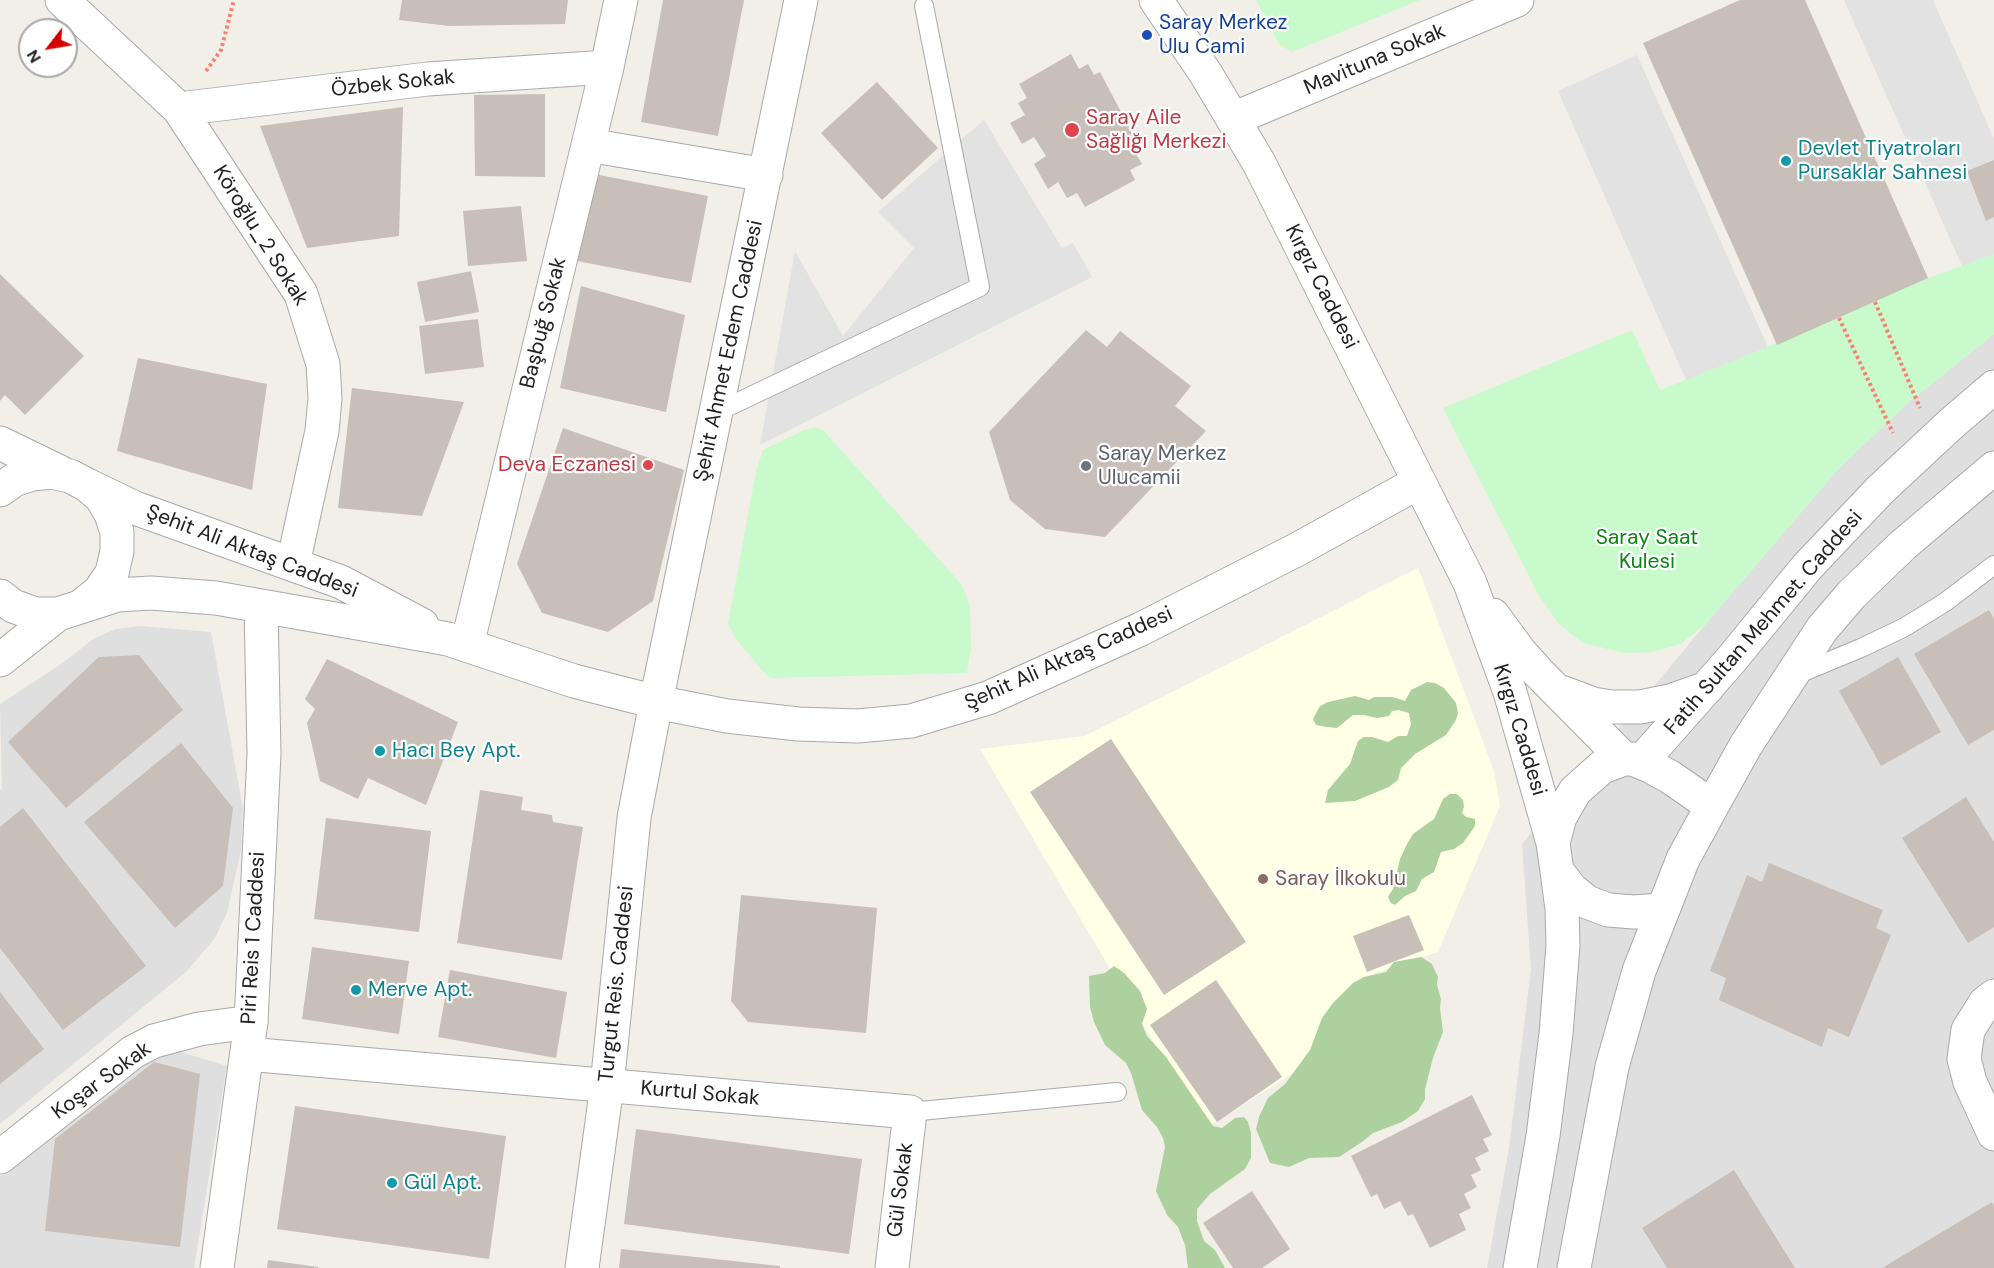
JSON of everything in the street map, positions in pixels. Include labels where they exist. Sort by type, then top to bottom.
[{"type":"street","name":"Köroğlu_2 Sokak","points":[[62,0],[179,109],[301,294],[323,364],[325,398],[322,431],[293,564]]},
{"type":"street","name":"Başbuğ Sokak","points":[[457,642],[588,145],[621,0]]},
{"type":"street","name":"Şehit Ahmet Edem Caddesi","points":[[656,702],[801,0]]},
{"type":"street","name":"Kırgız Caddesi","points":[[1156,0],[1206,74],[1258,163],[1470,583],[1510,693],[1555,857]]},
{"type":"street","name":"Mavituna Sokak","points":[[1233,119],[1518,0]]},
{"type":"street","name":"Özbek Sokak","points":[[179,109],[428,79],[607,67]]},
{"type":"street","points":[[588,145],[766,175]]},
{"type":"street","name":"Fatih Sultan Mehmet. Caddesi","points":[[1520,1268],[1543,1136],[1557,1023],[1563,945],[1555,857],[1560,817],[1575,791],[1602,767],[1633,760],[1707,688],[1807,567],[1908,464],[1994,387]]},
{"type":"street","name":"Şehit Ali Aktaş Caddesi","points":[[0,443],[135,508],[341,582],[457,642]]},
{"type":"street","points":[[1575,1267],[1612,1067],[1639,971],[1683,859],[1746,745],[1822,629],[1852,594],[1903,545],[1994,468]]},
{"type":"street","name":"Şehit Ali Aktaş Caddesi","points":[[0,490],[14,480],[32,474],[51,472],[78,480],[101,497],[111,514],[117,532],[117,551],[112,573],[99,592],[69,610]]},
{"type":"street","name":"Şehit Ali Aktaş Caddesi","points":[[0,596],[14,606],[35,614],[69,610],[117,595],[151,593],[216,598],[457,642],[574,681],[656,702],[727,716],[798,724],[858,726],[911,721],[954,710],[998,694],[1141,629],[1298,549],[1419,482]]},
{"type":"street","name":"Kırgız Caddesi","points":[[1470,583],[1520,652],[1554,690],[1633,760]]},
{"type":"street","name":"Piri Reis 1 Caddesi","points":[[217,1268],[251,1022],[264,754],[261,607]]},
{"type":"street","points":[[0,660],[69,610]]},
{"type":"street","points":[[1554,690],[1593,704],[1640,707],[1670,701],[1707,688]]},
{"type":"street","name":"Turgut Reis. Caddesi","points":[[582,1268],[607,1086],[634,818],[656,702]]},
{"type":"street","points":[[1633,760],[1670,777],[1712,806]]},
{"type":"street","points":[[1555,857],[1571,889],[1587,902],[1608,910],[1634,912],[1662,910]]},
{"type":"street","points":[[1994,996],[1985,1003],[1968,1030],[1964,1059],[1970,1082],[1994,1134]]},
{"type":"street","name":"Koşar Sokak","points":[[0,1157],[134,1052],[154,1041],[200,1029],[251,1022]]},
{"type":"street","name":"Kurtul Sokak","points":[[247,1054],[910,1112]]},
{"type":"street","name":"Gül Sokak","points":[[892,1268],[910,1112]]},
{"type":"lane","points":[[716,413],[980,286],[924,6]]},
{"type":"lane","points":[[1789,678],[1903,628],[1944,603],[1994,565]]},
{"type":"lane","name":"Kurtul Sokak","points":[[910,1112],[1117,1092]]},
{"type":"path","points":[[179,109],[221,50],[234,0]]},
{"type":"path","points":[[1875,302],[1934,439]]},
{"type":"path","points":[[1839,318],[1908,464]]},
{"type":"shaded area","points":[[1844,0],[1933,0],[1994,139],[1994,254],[1962,266]]},
{"type":"shaded area","points":[[1637,55],[1768,347],[1686,380],[1558,91]]},
{"type":"shaded area","points":[[984,120],[1062,248],[1073,243],[1092,277],[760,445],[795,251],[843,336],[914,248],[878,212]]},
{"type":"shaded area","points":[[1994,334],[1994,1268],[1487,1268],[1509,1148],[1531,969],[1522,844],[1839,468],[1909,402]]},
{"type":"shaded area","name":"Saray İlkokulu","points":[[1418,568],[1494,771],[1500,806],[1438,952],[1364,977],[1293,1073],[1205,1129],[980,749],[1085,736]]},
{"type":"shaded area","points":[[141,626],[211,632],[243,809],[241,851],[227,913],[215,938],[186,972],[0,1124],[0,790],[2,789],[0,704],[64,662],[93,639],[116,629]]},
{"type":"shaded area","points":[[181,1052],[227,1066],[194,1268],[0,1268],[0,1177],[148,1058]]},
{"type":"green space","points":[[1256,0],[1420,0],[1292,52],[1279,44]]},
{"type":"green space","name":"Saray Saat Kulesi","points":[[1994,254],[1994,334],[1909,402],[1839,468],[1704,626],[1680,644],[1652,652],[1625,653],[1583,643],[1558,623],[1538,594],[1443,408],[1632,330],[1660,390],[1820,326],[1928,278]]},
{"type":"green space","points":[[816,427],[823,430],[962,585],[970,605],[971,649],[967,673],[773,678],[768,677],[736,639],[728,624],[756,471],[763,450],[804,430]]},
{"type":"green space","points":[[1427,682],[1444,688],[1456,703],[1458,713],[1456,720],[1446,735],[1415,754],[1401,768],[1398,780],[1389,787],[1355,801],[1325,803],[1328,790],[1350,764],[1358,741],[1364,737],[1372,737],[1388,742],[1398,736],[1407,736],[1411,724],[1409,713],[1398,710],[1392,711],[1389,716],[1377,718],[1353,715],[1337,728],[1316,725],[1313,719],[1320,706],[1355,696],[1369,700],[1374,697],[1392,697],[1405,701],[1411,690]]},
{"type":"green space","points":[[1450,794],[1457,794],[1463,800],[1462,813],[1466,817],[1475,819],[1475,826],[1463,843],[1454,849],[1441,852],[1434,872],[1422,879],[1416,891],[1405,896],[1395,905],[1391,903],[1388,897],[1393,889],[1400,859],[1407,844],[1413,834],[1434,819],[1443,799]]},
{"type":"green space","points":[[1421,957],[1432,964],[1438,977],[1443,1032],[1433,1058],[1425,1089],[1425,1099],[1418,1111],[1402,1122],[1373,1133],[1339,1157],[1309,1158],[1289,1167],[1270,1163],[1256,1129],[1259,1117],[1268,1098],[1285,1084],[1310,1050],[1322,1018],[1353,983],[1364,977],[1386,972],[1394,962]]},
{"type":"green space","points":[[1114,966],[1124,973],[1140,991],[1147,1009],[1142,1024],[1147,1036],[1166,1057],[1213,1126],[1222,1128],[1235,1118],[1244,1117],[1248,1122],[1251,1133],[1251,1158],[1245,1169],[1210,1194],[1197,1209],[1197,1221],[1204,1241],[1215,1250],[1225,1268],[1188,1268],[1185,1245],[1178,1227],[1167,1215],[1156,1191],[1165,1147],[1163,1138],[1157,1127],[1142,1110],[1126,1063],[1105,1045],[1090,1007],[1089,976],[1105,973]]},
{"type":"building","points":[[402,0],[568,0],[565,24],[449,26],[399,20]]},
{"type":"building","points":[[663,0],[744,0],[718,136],[641,122]]},
{"type":"building","name":"Devlet Tiyatroları Pursaklar Sahnesi","points":[[1740,0],[1805,0],[1928,278],[1777,345],[1643,43]]},
{"type":"building","name":"Saray Aile Sağlığı Merkezi","points":[[1071,54],[1079,69],[1088,64],[1094,75],[1100,72],[1138,144],[1132,147],[1142,164],[1130,170],[1135,180],[1085,207],[1077,193],[1067,198],[1058,182],[1048,189],[1034,164],[1046,156],[1034,137],[1022,144],[1010,123],[1025,115],[1018,103],[1027,98],[1019,84]]},
{"type":"building","points":[[877,82],[938,148],[882,200],[821,133]]},
{"type":"building","points":[[545,94],[545,177],[475,176],[474,95]]},
{"type":"building","points":[[403,107],[399,236],[307,248],[260,126]]},
{"type":"building","points":[[1994,160],[1994,217],[1986,221],[1967,171]]},
{"type":"building","points":[[594,174],[708,196],[691,283],[577,261]]},
{"type":"building","points":[[521,206],[527,261],[468,266],[463,211]]},
{"type":"building","points":[[471,271],[479,312],[425,322],[417,282]]},
{"type":"building","points":[[0,274],[84,356],[25,415],[5,395],[0,401]]},
{"type":"building","points":[[581,286],[685,315],[666,412],[560,388]]},
{"type":"building","points":[[478,319],[484,367],[425,374],[419,326]]},
{"type":"building","name":"Saray Merkez Ulucamii","points":[[1086,330],[1107,347],[1120,331],[1191,386],[1175,406],[1206,431],[1105,537],[1045,529],[1010,500],[989,432]]},
{"type":"building","points":[[138,358],[267,384],[252,490],[117,451]]},
{"type":"building","points":[[352,388],[464,402],[422,516],[338,508]]},
{"type":"building","points":[[563,428],[684,470],[653,601],[608,632],[542,613],[517,564]]},
{"type":"building","points":[[1989,610],[1994,619],[1994,730],[1968,745],[1914,654]]},
{"type":"building","points":[[139,655],[183,710],[66,808],[8,742],[99,657]]},
{"type":"building","points":[[1898,657],[1941,732],[1881,766],[1839,691]]},
{"type":"building","name":"Hacı Bey Apt.","points":[[327,659],[458,722],[426,805],[368,778],[358,799],[320,781],[307,723],[315,709],[305,699]]},
{"type":"building","points":[[1111,739],[1246,942],[1164,995],[1030,792]]},
{"type":"building","points":[[181,743],[233,808],[223,886],[175,928],[84,822]]},
{"type":"building","points":[[480,790],[523,797],[521,810],[552,815],[553,822],[583,827],[562,960],[457,943]]},
{"type":"building","points":[[1966,797],[1994,842],[1994,927],[1968,943],[1902,838]]},
{"type":"building","points":[[23,808],[146,966],[63,1030],[0,948],[0,827]]},
{"type":"building","points":[[326,818],[431,831],[419,932],[314,919]]},
{"type":"building","points":[[1769,863],[1883,910],[1876,928],[1891,935],[1849,1037],[1828,1028],[1822,1047],[1719,1000],[1726,978],[1710,971],[1747,875],[1762,882]]},
{"type":"building","points":[[741,895],[877,908],[866,1033],[748,1022],[731,1001]]},
{"type":"building","points":[[1409,915],[1424,950],[1367,972],[1353,936]]},
{"type":"building","name":"Merve Apt.","points":[[312,947],[409,961],[399,1034],[302,1019]]},
{"type":"building","points":[[450,970],[567,992],[556,1058],[438,1037]]},
{"type":"building","points":[[1216,980],[1282,1077],[1217,1122],[1150,1025]]},
{"type":"building","points":[[0,992],[44,1049],[0,1084]]},
{"type":"building","points":[[154,1062],[200,1074],[180,1247],[45,1231],[55,1139]]},
{"type":"building","points":[[1472,1095],[1492,1135],[1483,1139],[1489,1151],[1475,1158],[1481,1170],[1471,1175],[1477,1187],[1464,1194],[1471,1208],[1459,1214],[1466,1230],[1430,1248],[1413,1214],[1408,1216],[1400,1201],[1384,1209],[1377,1194],[1371,1197],[1351,1156]]},
{"type":"building","name":"Gül Apt.","points":[[295,1106],[506,1136],[489,1259],[277,1229]]},
{"type":"building","points":[[636,1129],[862,1159],[849,1254],[624,1224]]},
{"type":"building","points":[[1734,1170],[1795,1268],[1667,1268],[1642,1228]]},
{"type":"building","points":[[1252,1191],[1290,1249],[1262,1268],[1233,1268],[1203,1223]]},
{"type":"building","points":[[1992,1202],[1994,1206],[1994,1268],[1882,1268]]},
{"type":"building","points":[[621,1249],[780,1266],[780,1268],[619,1268]]},
{"type":"building","points":[[268,1260],[318,1267],[318,1268],[267,1268]]},
{"type":"place","name":"Saray Merkez Ulu Cami","points":[[1147,35]]},
{"type":"place","name":"Saray Aile Sağlığı Merkezi","points":[[1072,130]]},
{"type":"place","name":"Devlet Tiyatroları Pursaklar Sahnesi","points":[[1786,161]]},
{"type":"place","name":"Deva Eczanesi","points":[[648,465]]},
{"type":"place","name":"Saray Merkez Ulucamii","points":[[1086,466]]},
{"type":"place","name":"Hacı Bey Apt.","points":[[380,751]]},
{"type":"place","name":"Saray İlkokulu","points":[[1263,879]]},
{"type":"place","name":"Merve Apt.","points":[[356,990]]},
{"type":"place","name":"Gül Apt.","points":[[392,1183]]}]
